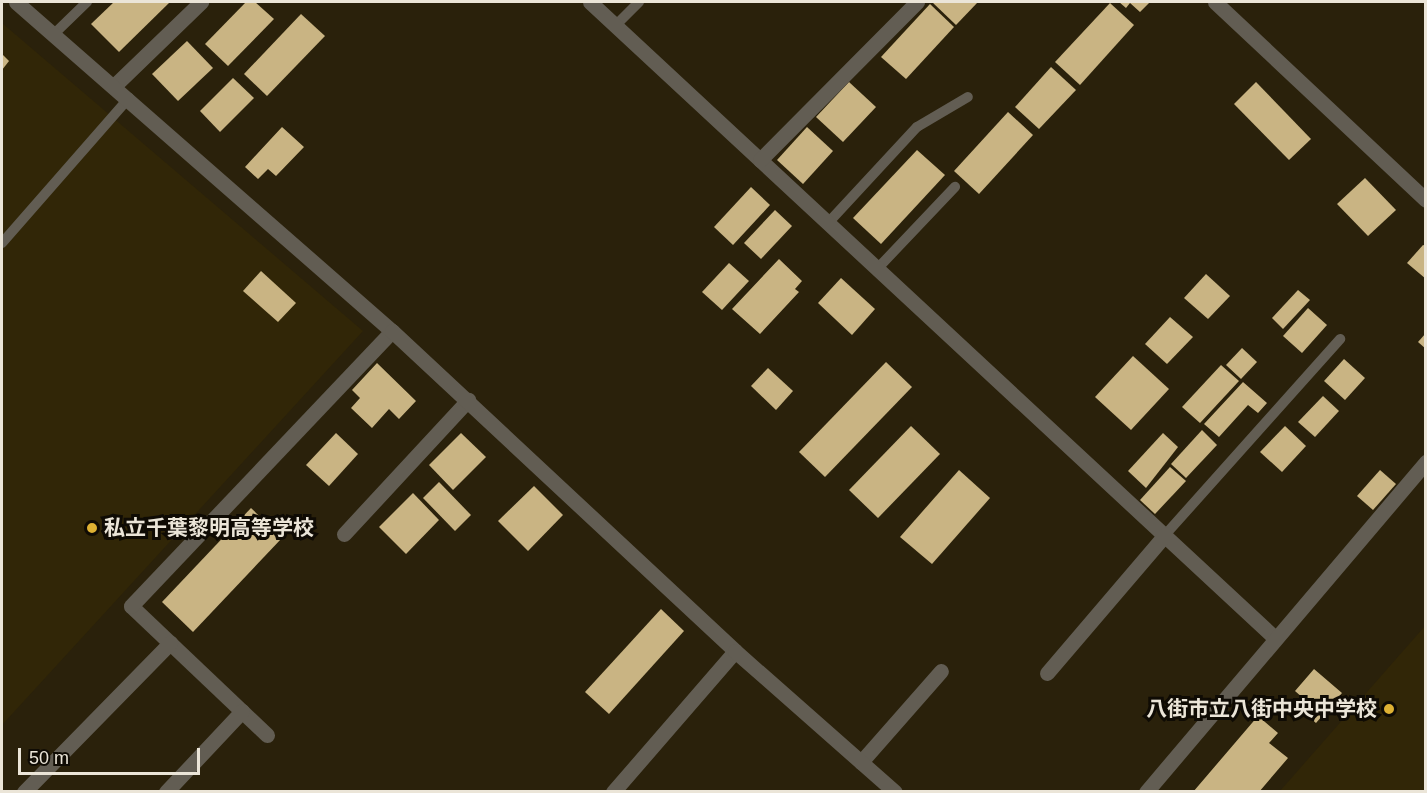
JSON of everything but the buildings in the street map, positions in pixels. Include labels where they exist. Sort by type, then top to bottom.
[{"type":"street","points":[[16,2],[129,98],[392,331],[735,651],[895,792]]},
{"type":"street","points":[[115,86],[201,2]]},
{"type":"street","points":[[590,2],[1275,638]]},
{"type":"street","points":[[760,160],[917,2]]},
{"type":"street","points":[[1215,2],[1425,200]]},
{"type":"street","points":[[267,735],[131,606],[392,331]]},
{"type":"street","points":[[344,534],[468,400]]},
{"type":"street","points":[[1146,792],[1425,462]]},
{"type":"street","points":[[1047,673],[1165,536]]},
{"type":"street","points":[[24,792],[170,643]]},
{"type":"street","points":[[613,792],[735,651]]},
{"type":"street","points":[[861,762],[941,671]]},
{"type":"street","points":[[166,792],[242,711]]},
{"type":"lane","points":[[54,34],[87,2]]},
{"type":"lane","points":[[615,26],[639,2]]},
{"type":"lane","points":[[2,243],[129,98]]},
{"type":"lane","points":[[828,223],[917,127],[968,98]]},
{"type":"lane","points":[[878,268],[955,187]]},
{"type":"lane","points":[[1165,536],[1340,339]]},
{"type":"shaded area","name":"私立千葉黎明高等学校","points":[[2,23],[363,331],[2,725]]},
{"type":"shaded area","name":"八街市立八街中央中学校","points":[[1425,626],[1425,791],[1280,791]]},
{"type":"place","name":"私立千葉黎明高等学校","points":[[92,528]]},
{"type":"place","name":"八街市立八街中央中学校","points":[[1389,709]]}]
